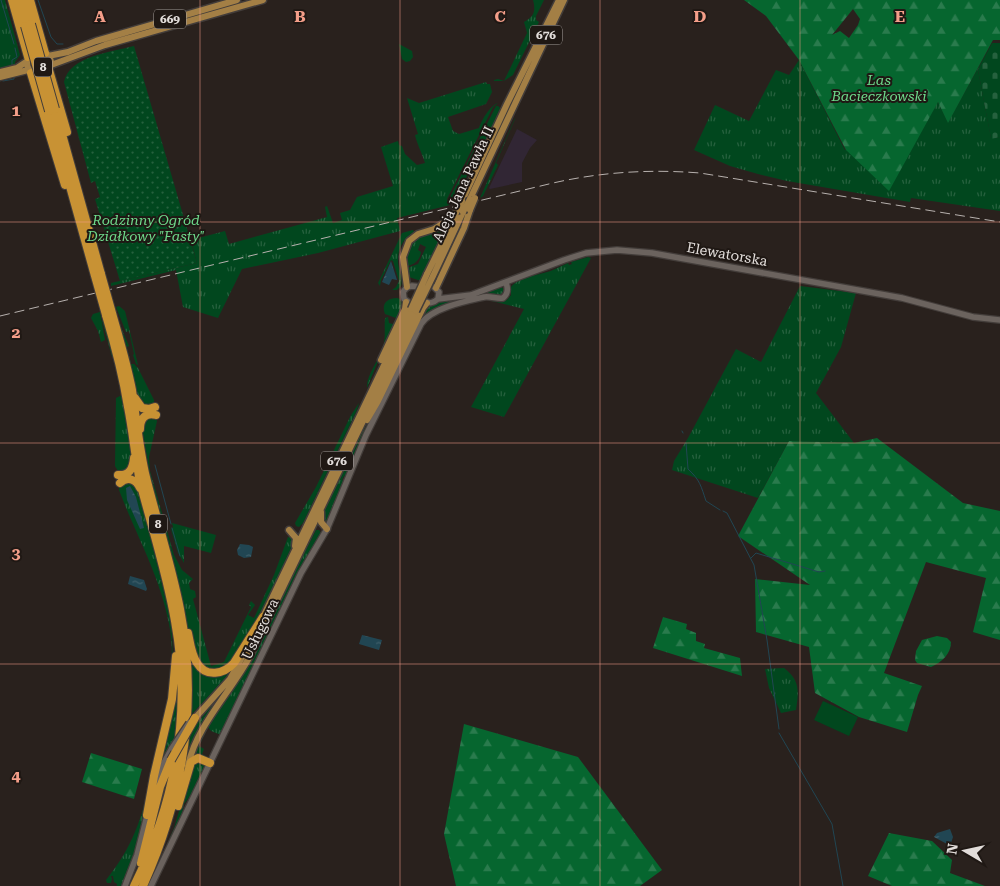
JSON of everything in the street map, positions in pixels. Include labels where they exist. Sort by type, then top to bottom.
[{"type":"highway","points":[[12,0],[27,60]]},
{"type":"highway","name":"8","points":[[18,0],[28,25],[109,314],[132,388],[136,441],[180,609],[186,646],[188,710],[185,748],[167,825],[146,885]]},
{"type":"highway","name":"8","points":[[24,0],[28,25]]},
{"type":"highway","points":[[30,0],[47,54]]},
{"type":"highway","points":[[50,67],[85,202],[82,216]]},
{"type":"highway","points":[[30,72],[66,189],[82,216]]},
{"type":"highway","name":"8","points":[[109,314],[136,441],[145,500],[166,575],[175,622],[181,672],[182,710],[178,751],[170,793],[149,856],[133,886]]},
{"type":"highway","points":[[132,388],[140,406],[155,411],[146,415],[141,420],[136,441],[134,464],[131,470],[119,479],[134,480],[145,500]]},
{"type":"highway","points":[[180,609],[196,663],[205,671],[213,673],[225,671],[234,663],[262,617]]},
{"type":"highway","points":[[147,815],[174,686],[175,622]]},
{"type":"highway","points":[[133,886],[146,846],[160,787],[171,760],[195,718]]},
{"type":"highway","points":[[146,885],[165,843],[190,762],[195,759],[201,759],[210,763]]},
{"type":"main road","name":"669","points":[[50,67],[103,42],[237,0]]},
{"type":"main road","name":"669","points":[[47,54],[68,52],[263,0]]},
{"type":"main road","name":"Aleja Jana Pawła II","points":[[469,199],[559,0]]},
{"type":"main road","name":"Aleja Jana Pawła II","points":[[380,378],[476,186],[510,105],[564,0]]},
{"type":"main road","points":[[38,51],[47,54],[50,67],[46,73],[39,76],[30,72],[0,74],[18,68],[27,60],[30,54],[38,51]]},
{"type":"main road","points":[[27,60],[30,72]]},
{"type":"main road","points":[[407,287],[403,257],[409,241],[418,234],[434,229],[461,213],[464,228],[438,294]]},
{"type":"main road","points":[[367,399],[375,375],[405,309],[406,302]]},
{"type":"main road","points":[[356,436],[378,401],[426,304]]},
{"type":"main road","name":"676","points":[[195,718],[236,671],[367,399],[380,378]]},
{"type":"main road","name":"676","points":[[188,769],[193,750],[202,731],[242,672],[356,436],[380,378]]},
{"type":"main road","points":[[321,507],[320,520],[327,529]]},
{"type":"main road","points":[[294,550],[296,538],[289,530],[299,530],[308,522]]},
{"type":"main road","points":[[307,537],[317,528],[327,529]]},
{"type":"street","name":"Elewatorska","points":[[407,287],[429,285],[438,294],[453,297],[471,295],[573,257],[605,250],[633,250],[902,298],[973,317],[1000,320]]},
{"type":"street","name":"Usługowa","points":[[146,885],[210,763],[301,573],[327,529],[366,435],[421,324],[434,311],[484,297],[503,298],[508,290],[506,282]]},
{"type":"street","points":[[407,287],[403,290],[402,295],[406,302],[433,303],[438,294]]},
{"type":"street","points":[[125,886],[137,855],[160,772],[181,732],[195,718]]},
{"type":"shaded area","points":[[517,129],[537,140],[522,163],[522,182],[490,189],[489,188]]},
{"type":"green space","points":[[0,0],[5,0],[20,55],[15,62],[15,66],[0,70]]},
{"type":"green space","points":[[533,0],[544,0],[536,16],[536,20],[539,22],[513,75],[504,81],[527,33],[524,22],[533,13]]},
{"type":"green space","name":"Las Bacieczkowski","points":[[744,0],[1000,0],[1000,40],[993,40],[948,123],[938,102],[889,191],[846,150],[799,60],[766,16]],"holes":[[[853,9],[860,19],[849,38],[840,31],[832,35]]]},
{"type":"green space","points":[[992,43],[978,70],[991,138],[1000,137],[1000,211],[911,198],[910,202],[787,181],[730,166],[694,150],[715,105],[749,121],[776,70],[789,75],[799,60],[845,150],[938,102],[948,122]]},
{"type":"green space","points":[[992,43],[1000,43],[1000,137],[991,139],[978,70]]},
{"type":"green space","points":[[399,44],[412,51],[413,57],[410,61],[406,62],[402,59]]},
{"type":"green space","name":"Rodzinny Ogród Działkowy \"Fasty\"","points":[[134,46],[197,263],[120,281],[95,199],[100,197],[95,181],[91,183],[64,82],[74,66],[83,61],[93,56]]},
{"type":"green space","points":[[486,82],[490,84],[492,92],[486,104],[448,117],[453,131],[459,134],[479,128],[493,107],[447,199],[450,205],[397,218],[400,231],[318,253],[242,269],[218,318],[183,307],[176,270],[111,286],[111,283],[197,263],[191,240],[225,231],[229,244],[327,217],[325,207],[327,206],[333,223],[342,220],[340,213],[350,210],[357,197],[393,186],[381,147],[398,141],[405,154],[417,165],[425,163],[415,135],[418,134],[407,98],[419,103]]},
{"type":"green space","points":[[496,106],[500,108],[492,127],[453,203],[450,204],[448,201]]},
{"type":"green space","points":[[515,118],[496,163],[498,165],[483,196],[480,198]]},
{"type":"green space","points":[[451,219],[421,281],[409,277],[407,268],[418,264],[426,247],[420,244],[418,250],[421,252],[420,257],[415,263],[408,266],[405,255],[412,242],[417,237]]},
{"type":"green space","points":[[413,230],[414,232],[404,241],[399,254],[398,263],[401,286],[397,290],[392,290],[399,281],[393,261],[391,260],[380,286],[378,283],[402,233]]},
{"type":"green space","points":[[588,257],[591,258],[504,417],[471,407],[524,309],[488,300],[501,302],[506,300],[511,295],[511,287],[520,280],[553,270],[568,263],[569,265],[572,264],[571,262]]},
{"type":"green space","points":[[800,286],[856,293],[841,347],[816,393],[854,443],[789,441],[758,498],[672,470],[674,461],[736,349],[761,362]]},
{"type":"green space","points":[[499,287],[503,288],[504,291],[499,296],[444,305],[425,315],[419,322],[426,307],[440,300]]},
{"type":"green space","points":[[397,298],[403,300],[404,306],[367,388],[367,383],[383,347],[385,318],[388,317],[389,323],[393,324],[396,318],[385,314],[384,305],[388,300]]},
{"type":"green space","points":[[119,306],[125,311],[138,365],[133,355],[129,331],[126,332],[116,307]]},
{"type":"green space","points":[[413,309],[240,671],[190,752],[168,832],[189,734],[238,672]]},
{"type":"green space","points":[[100,312],[105,340],[101,342],[91,318],[93,314]]},
{"type":"green space","points":[[116,316],[129,346],[127,347],[131,364],[138,368],[154,400],[154,405],[149,408],[139,401],[127,348]]},
{"type":"green space","points":[[104,320],[118,371],[121,392],[102,321]]},
{"type":"green space","points":[[122,395],[132,460],[127,472],[118,471],[115,466],[116,398]]},
{"type":"green space","points":[[359,403],[303,523],[299,527],[296,526],[295,523],[316,487],[351,415]]},
{"type":"green space","points":[[376,410],[347,477],[344,476],[342,480],[344,481],[327,522],[323,522],[323,514],[360,436]]},
{"type":"green space","points":[[147,416],[157,421],[149,457],[150,471],[174,555],[182,570],[193,579],[189,583],[190,589],[195,591],[196,597],[193,599],[211,666],[224,662],[251,607],[249,605],[251,601],[255,605],[248,615],[254,618],[274,575],[288,537],[293,538],[293,544],[255,625],[224,669],[208,670],[195,657],[150,475],[142,428]]},
{"type":"green space","points":[[877,438],[963,503],[1000,511],[1000,640],[973,632],[986,578],[926,562],[884,673],[922,686],[907,732],[859,717],[815,693],[809,647],[756,632],[755,579],[810,585],[738,536],[789,441],[854,443]]},
{"type":"green space","points":[[126,480],[138,487],[169,612],[173,656],[169,698],[140,835],[128,874],[122,886],[117,886],[113,876],[111,876],[111,883],[107,883],[106,880],[126,851],[142,814],[166,709],[172,658],[169,624],[160,589],[119,490],[119,486]]},
{"type":"green space","points":[[172,523],[216,535],[211,553],[184,546],[184,563],[178,553],[171,529],[173,527]]},
{"type":"green space","points":[[316,530],[319,530],[321,533],[221,735],[211,731],[208,727],[199,746],[204,749],[202,754],[209,758],[192,757],[203,733],[247,667]]},
{"type":"green space","points":[[663,617],[687,624],[686,629],[696,633],[696,641],[705,644],[704,648],[740,658],[742,676],[653,648]]},
{"type":"green space","points":[[937,636],[947,638],[951,642],[948,654],[939,663],[931,667],[917,663],[915,660],[916,651],[922,640]]},
{"type":"green space","points":[[188,643],[200,670],[233,670],[190,716]]},
{"type":"green space","points":[[784,668],[796,682],[798,697],[796,710],[781,713],[769,688],[765,669]]},
{"type":"green space","points":[[179,675],[177,733],[158,770],[177,678]]},
{"type":"green space","points":[[823,701],[858,717],[849,736],[814,720]]},
{"type":"green space","points":[[464,724],[578,757],[662,870],[640,886],[456,886],[444,834]]},
{"type":"green space","points":[[91,753],[142,769],[134,799],[82,782]]},
{"type":"green space","points":[[194,761],[204,763],[205,767],[193,792],[184,804],[181,818],[147,886],[174,828]]},
{"type":"green space","points":[[889,833],[932,841],[952,860],[950,873],[985,886],[892,886],[868,876]]},
{"type":"water","points":[[391,261],[397,280],[392,279],[389,285],[382,282]]},
{"type":"water","points":[[130,486],[136,497],[144,528],[140,529],[127,500],[126,488]]},
{"type":"water","points":[[240,544],[253,547],[251,557],[244,558],[238,555],[237,550]]},
{"type":"water","points":[[130,576],[144,580],[146,591],[128,584]]},
{"type":"water","points":[[362,635],[382,640],[379,650],[359,644]]},
{"type":"water","points":[[950,829],[953,837],[951,843],[947,844],[934,837],[937,833]]},
{"type":"waterway","points":[[1,0],[14,44]]},
{"type":"waterway","points":[[38,0],[51,37],[57,44],[63,44]]},
{"type":"waterway","points":[[12,66],[12,60],[17,57],[15,48]]},
{"type":"waterway","points":[[3,81],[14,79],[14,77]]},
{"type":"waterway","points":[[686,443],[688,469],[700,484],[706,501],[720,510]]},
{"type":"waterway","points":[[155,465],[171,524]]},
{"type":"waterway","points":[[723,511],[727,513],[754,565],[767,640],[779,729]]},
{"type":"waterway","points":[[172,528],[180,556]]},
{"type":"waterway","points":[[751,558],[756,553],[819,572],[825,571]]},
{"type":"waterway","points":[[779,733],[832,824],[843,886]]},
{"type":"railway","points":[[0,316],[553,183],[607,174],[663,171],[700,173],[1000,222]]}]
